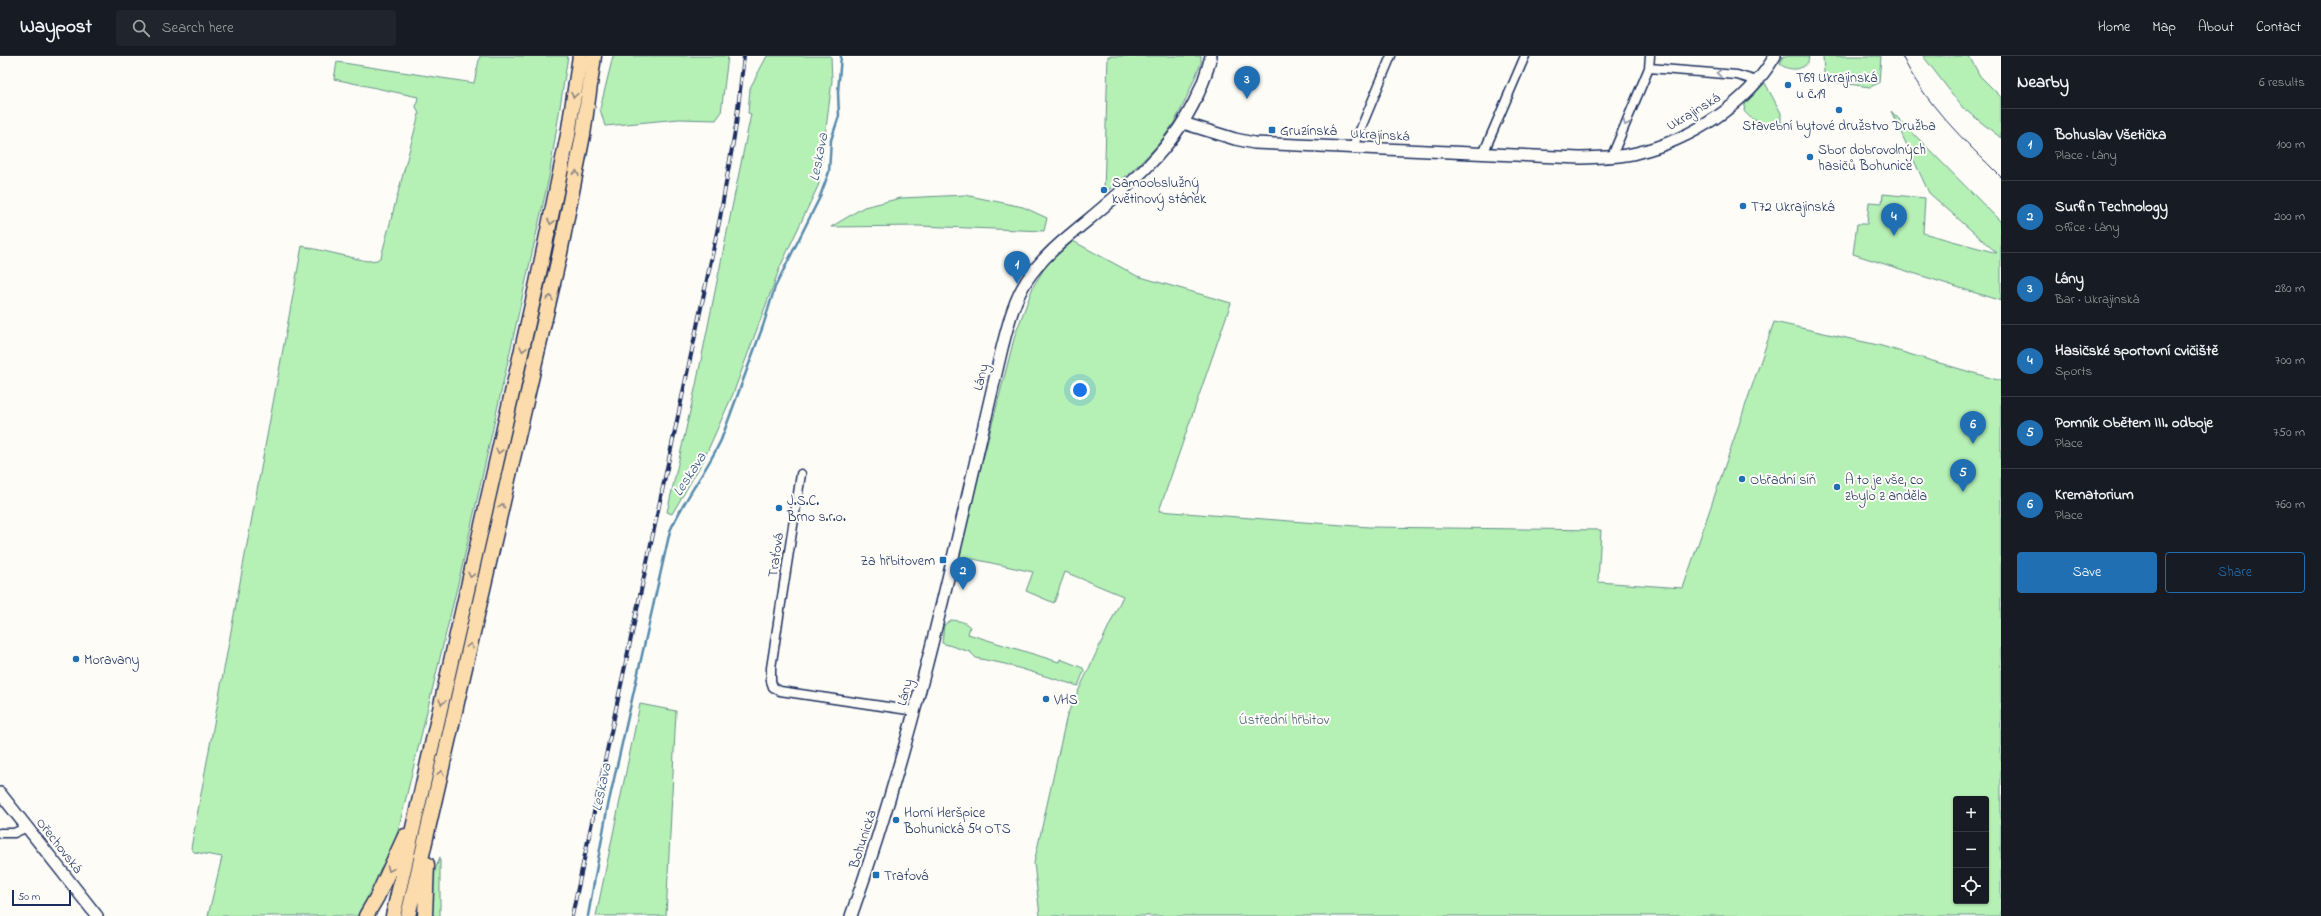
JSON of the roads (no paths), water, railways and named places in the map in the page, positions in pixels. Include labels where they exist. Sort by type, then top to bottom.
[{"type":"highway","points":[[393,916],[538,283],[568,135],[580,56]]},
{"type":"highway","points":[[408,916],[560,253],[583,135],[594,56]]},
{"type":"highway","points":[[366,916],[384,883],[418,808]]},
{"type":"highway","points":[[425,916],[426,870],[432,811]]},
{"type":"street","name":"Lány","points":[[899,771],[915,711],[1006,334],[1019,295],[1028,279],[1046,256],[1145,171],[1164,151],[1183,123],[1200,89],[1211,56]]},
{"type":"street","points":[[1353,147],[1391,56]]},
{"type":"street","points":[[1483,154],[1525,56]]},
{"type":"street","points":[[1612,156],[1649,68],[1650,56]]},
{"type":"street","name":"Ukrajinská","points":[[1183,123],[1244,141],[1578,158],[1612,156],[1635,153],[1667,144],[1701,127],[1731,106],[1757,81],[1775,56]]},
{"type":"street","name":"Ukrajinská","points":[[1649,68],[1737,74],[1757,81]]},
{"type":"street","name":"Traťová","points":[[801,474],[771,668],[771,681],[773,687],[780,691],[915,711]]},
{"type":"street","name":"Bohunická","points":[[852,916],[899,771]]},
{"type":"street","name":"Ořechovská","points":[[0,793],[97,916]]},
{"type":"street","points":[[0,833],[14,833],[27,827]]},
{"type":"waterway","name":"Leskava","points":[[588,916],[607,810],[670,531],[721,440],[763,326],[775,287],[819,199],[829,172],[831,140],[839,116],[838,92],[841,56]]},
{"type":"tram line","points":[[1902,56],[1922,90],[1946,121],[2001,177]]},
{"type":"railway","points":[[572,916],[720,218],[736,125],[744,56]]},
{"type":"place","name":"T69 Ukrajinská u č.19","points":[[1788,85]]},
{"type":"place","name":"Lány","points":[[1247,99]]},
{"type":"place","name":"Stavební bytové družstvo Družba","points":[[1839,110]]},
{"type":"place","name":"Gruzínská","points":[[1272,130]]},
{"type":"place","name":"Sbor dobrovolných hasičů Bohunice","points":[[1810,157]]},
{"type":"place","name":"Samoobslužný květinový stánek","points":[[1104,190]]},
{"type":"place","name":"T72 Ukrajinská","points":[[1743,206]]},
{"type":"place","name":"Hasičské sportovní cvičiště","points":[[1894,236]]},
{"type":"place","name":"Bohuslav Všetička","points":[[1017,284]]},
{"type":"place","name":"Krematorium","points":[[1973,444]]},
{"type":"place","name":"Obřadní síň","points":[[1742,479]]},
{"type":"place","name":"A to je vše, co zbylo z anděla","points":[[1837,487]]},
{"type":"place","name":"Pomník Obětem III. odboje","points":[[1963,492]]},
{"type":"place","name":"J.S.C. Brno s.r.o.","points":[[779,508]]},
{"type":"place","name":"Za hřbitovem","points":[[943,560]]},
{"type":"place","name":"Surfin Technology","points":[[963,590]]},
{"type":"place","name":"Moravany","points":[[76,659]]},
{"type":"place","name":"VHS","points":[[1046,699]]},
{"type":"place","name":"Horní Heršpice Bohunická 54 OTS","points":[[896,820]]},
{"type":"place","name":"Traťová","points":[[876,875]]},
{"type":"park label","name":"Ústřední hřbitov","points":[[1284,719]]}]
